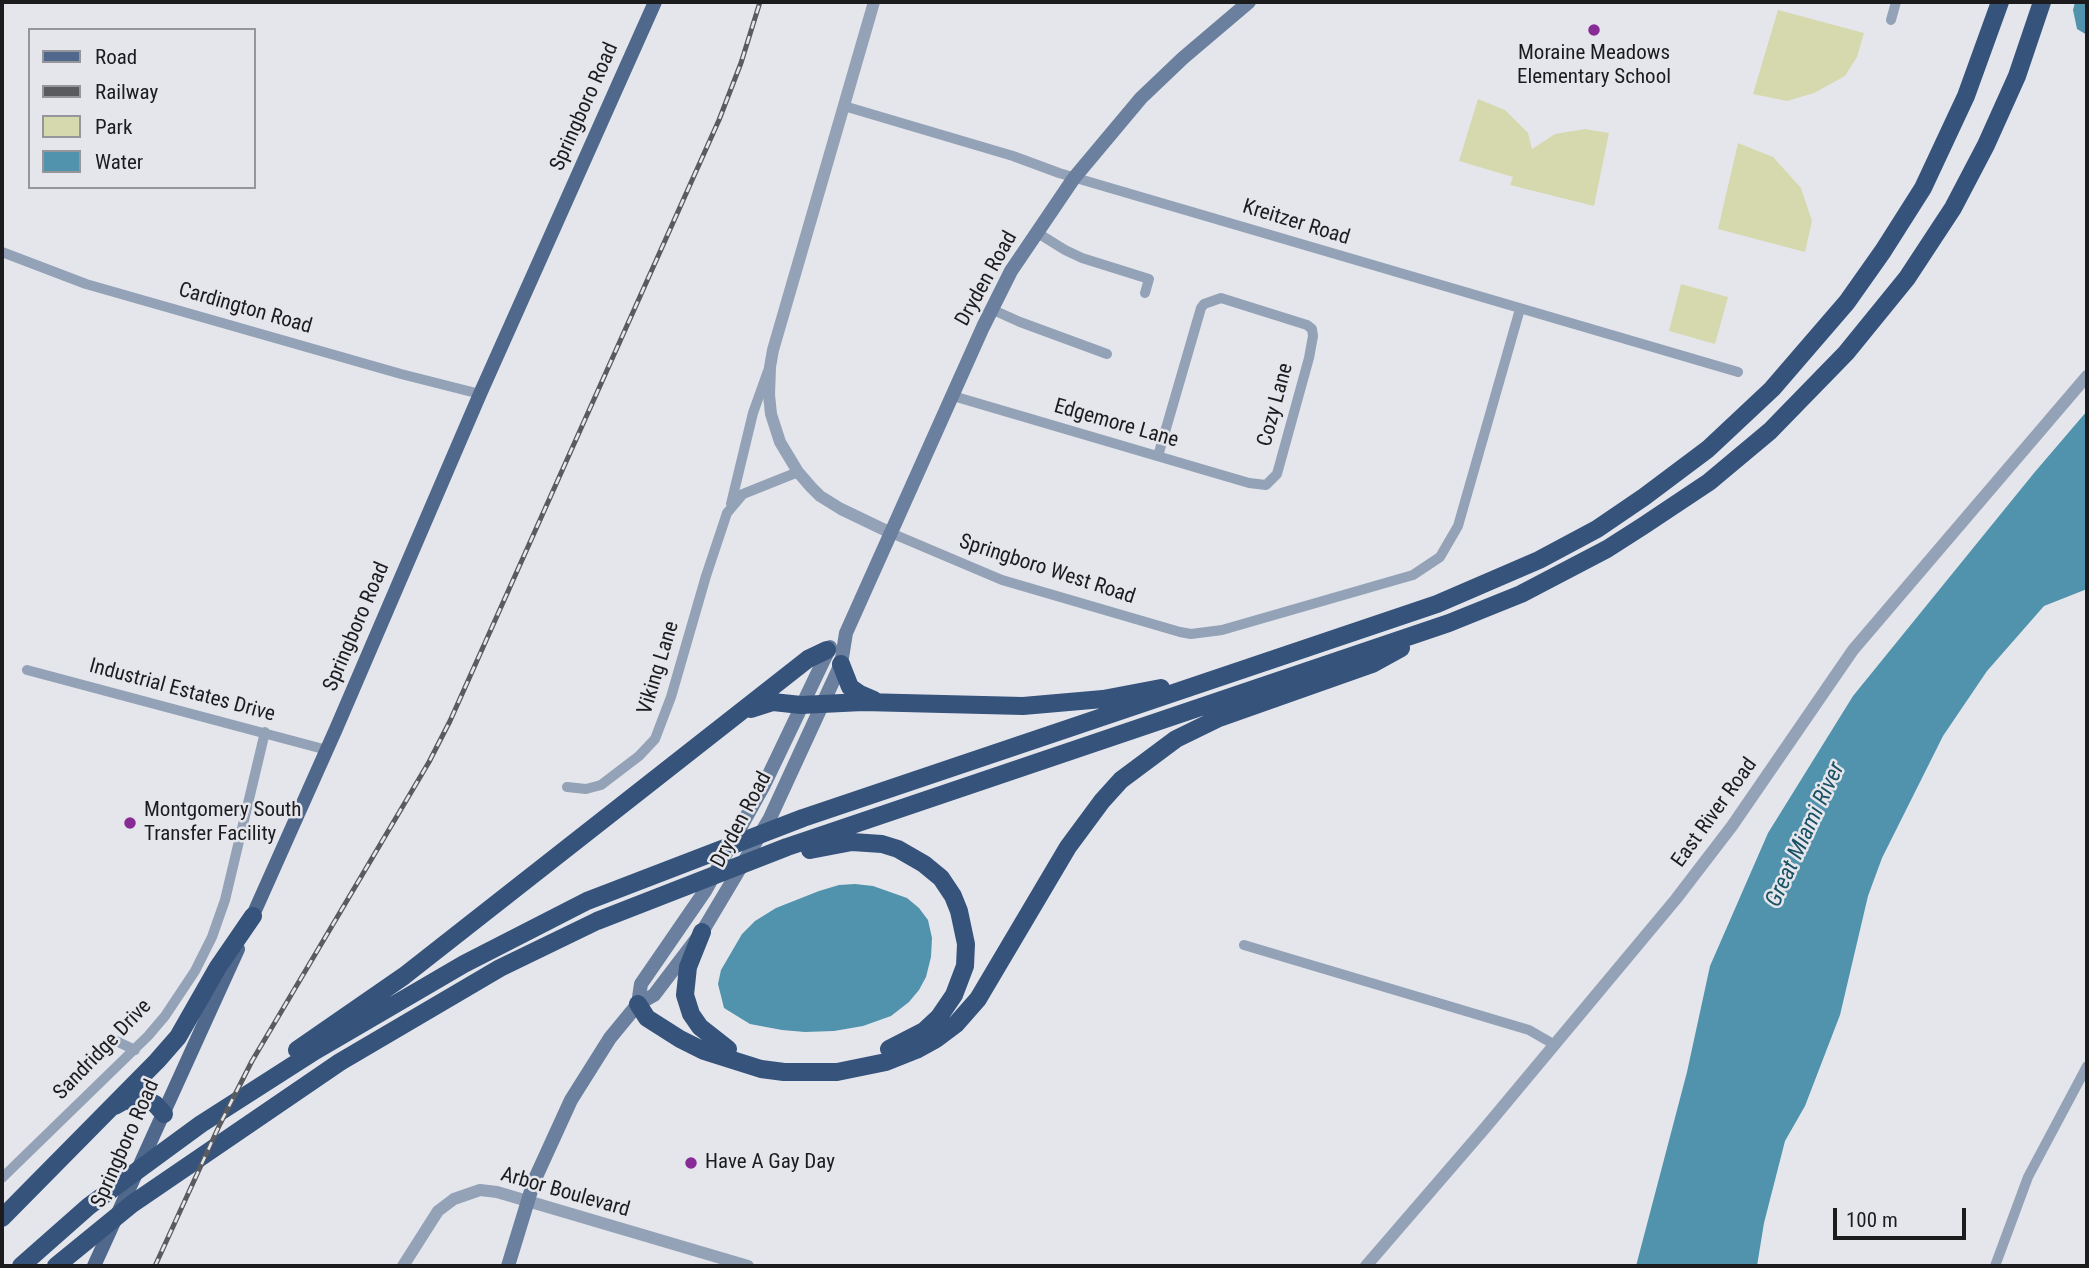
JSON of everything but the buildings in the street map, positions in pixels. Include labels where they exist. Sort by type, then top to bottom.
[{"type":"highway","points":[[201,1124],[282,1071],[464,964],[587,901],[803,818],[1437,604],[1539,560],[1597,528],[1635,504],[1716,442],[1772,389],[1847,302],[1884,251],[1923,188],[1975,75],[2000,2]]},
{"type":"highway","points":[[56,1266],[132,1204],[340,1062],[500,968],[597,921],[744,863],[1449,622],[1521,594],[1607,549],[1709,482],[1797,406],[1866,329],[1907,278],[1953,208],[2003,110],[2042,2]]},
{"type":"highway","points":[[638,1004],[648,1018],[680,1039],[704,1051],[761,1069],[837,1072],[886,1062],[916,1050],[936,1040],[956,1024],[978,999],[1068,847],[1102,801],[1122,780],[1176,739],[1219,718],[1372,664],[1449,622]]},
{"type":"highway","points":[[21,1266],[102,1197],[290,1054],[404,976],[808,659],[827,650]]},
{"type":"highway","points":[[841,664],[855,691],[866,697],[891,703]]},
{"type":"highway","points":[[709,737],[759,705],[780,702],[801,705],[891,703],[1023,706],[1103,699],[1260,665]]},
{"type":"highway","points":[[638,1004],[653,1010],[687,1033],[728,1049],[750,1056],[815,1062],[843,1061],[879,1053],[903,1044],[924,1031],[939,1017],[954,995],[965,966],[966,944],[953,896],[941,878],[909,854],[882,844],[852,842],[784,851]]},
{"type":"highway","points":[[2,1217],[178,1037],[218,967],[253,916]]},
{"type":"highway","points":[[702,932],[688,967],[685,995],[691,1014],[700,1027],[728,1049]]},
{"type":"highway","points":[[106,1112],[124,1101],[146,1099],[164,1114]]},
{"type":"main road","name":"Springboro Road","points":[[94,1266],[327,750],[480,394],[655,2]]},
{"type":"main road","name":"Dryden Road","points":[[508,1266],[535,1176],[571,1100],[610,1038],[638,1004],[654,995],[702,932],[770,817],[841,664],[846,633],[991,309],[1036,232],[1074,178],[1141,98],[1249,2]]},
{"type":"main road","name":"Dryden Road","points":[[638,1004],[641,984],[699,901],[764,785],[827,650],[846,633]]},
{"type":"street","name":"Springboro West Road","points":[[874,2],[770,367],[769,395],[775,428],[786,455],[820,496],[852,515],[1002,580],[1191,634],[1222,630],[1413,575],[1440,556],[1458,526],[1520,309]]},
{"type":"street","points":[[1891,20],[1896,2]]},
{"type":"street","name":"Kreitzer Road","points":[[844,106],[1013,156],[1074,178],[1738,372]]},
{"type":"street","points":[[1036,232],[1082,258],[1149,279],[1145,293]]},
{"type":"street","name":"Cardington Road","points":[[2,252],[86,284],[480,394]]},
{"type":"street","name":"Cozy Lane","points":[[1158,456],[1201,308],[1204,303],[1221,298],[1307,325],[1313,333],[1277,474],[1269,484]]},
{"type":"street","points":[[991,309],[1107,354]]},
{"type":"street","name":"Viking Lane","points":[[567,787],[586,789],[601,785],[639,756],[655,738],[671,697],[706,576],[730,507],[753,413],[770,367]]},
{"type":"street","name":"East River Road","points":[[1366,1266],[1555,1045],[1713,852],[1853,650],[2087,376]]},
{"type":"street","name":"Edgemore Lane","points":[[953,396],[1249,483],[1269,484]]},
{"type":"street","points":[[730,507],[743,494],[798,472]]},
{"type":"street","name":"Industrial Estates Drive","points":[[27,670],[327,750]]},
{"type":"street","name":"Sandridge Drive","points":[[2,1178],[135,1050],[183,991],[195,971],[215,929],[234,869],[265,733]]},
{"type":"street","points":[[1244,945],[1529,1030],[1555,1045]]},
{"type":"street","points":[[112,1038],[135,1050]]},
{"type":"street","points":[[1995,1266],[2028,1177],[2087,1066]]},
{"type":"street","name":"Arbor Boulevard","points":[[402,1266],[432,1219],[454,1199],[474,1191],[491,1191],[748,1266]]},
{"type":"green space","points":[[1778,10],[1864,33],[1857,57],[1845,76],[1814,93],[1787,101],[1753,94]]},
{"type":"green space","points":[[1478,99],[1505,110],[1528,133],[1532,149],[1555,134],[1585,129],[1609,133],[1594,206],[1510,185],[1513,177],[1459,161]]},
{"type":"green space","points":[[1738,143],[1773,157],[1801,188],[1812,221],[1805,252],[1718,229]]},
{"type":"green space","points":[[1681,284],[1728,297],[1715,344],[1669,331]]},
{"type":"water","points":[[2075,2],[2087,2],[2087,35],[2077,29],[2073,10]]},
{"type":"water","name":"Great Miami River","points":[[2087,411],[2087,589],[2044,606],[1987,671],[1943,736],[1882,858],[1868,896],[1840,1015],[1805,1106],[1785,1141],[1764,1223],[1757,1266],[1636,1266],[1687,1072],[1710,966],[1768,833],[1853,696]]},
{"type":"water","points":[[855,884],[873,886],[907,898],[928,920],[932,938],[931,957],[926,977],[909,1002],[891,1016],[863,1026],[805,1032],[750,1024],[724,1008],[718,984],[721,970],[742,934],[755,921],[776,908],[819,891]]},
{"type":"railway","points":[[155,1266],[252,1061],[429,762],[450,721],[719,120],[760,2]]},
{"type":"place","name":"Moraine Meadows Elementary School","points":[[1594,30]]},
{"type":"place","name":"Montgomery South Transfer Facility","points":[[130,823]]},
{"type":"place","name":"Have A Gay Day","points":[[691,1163]]}]
